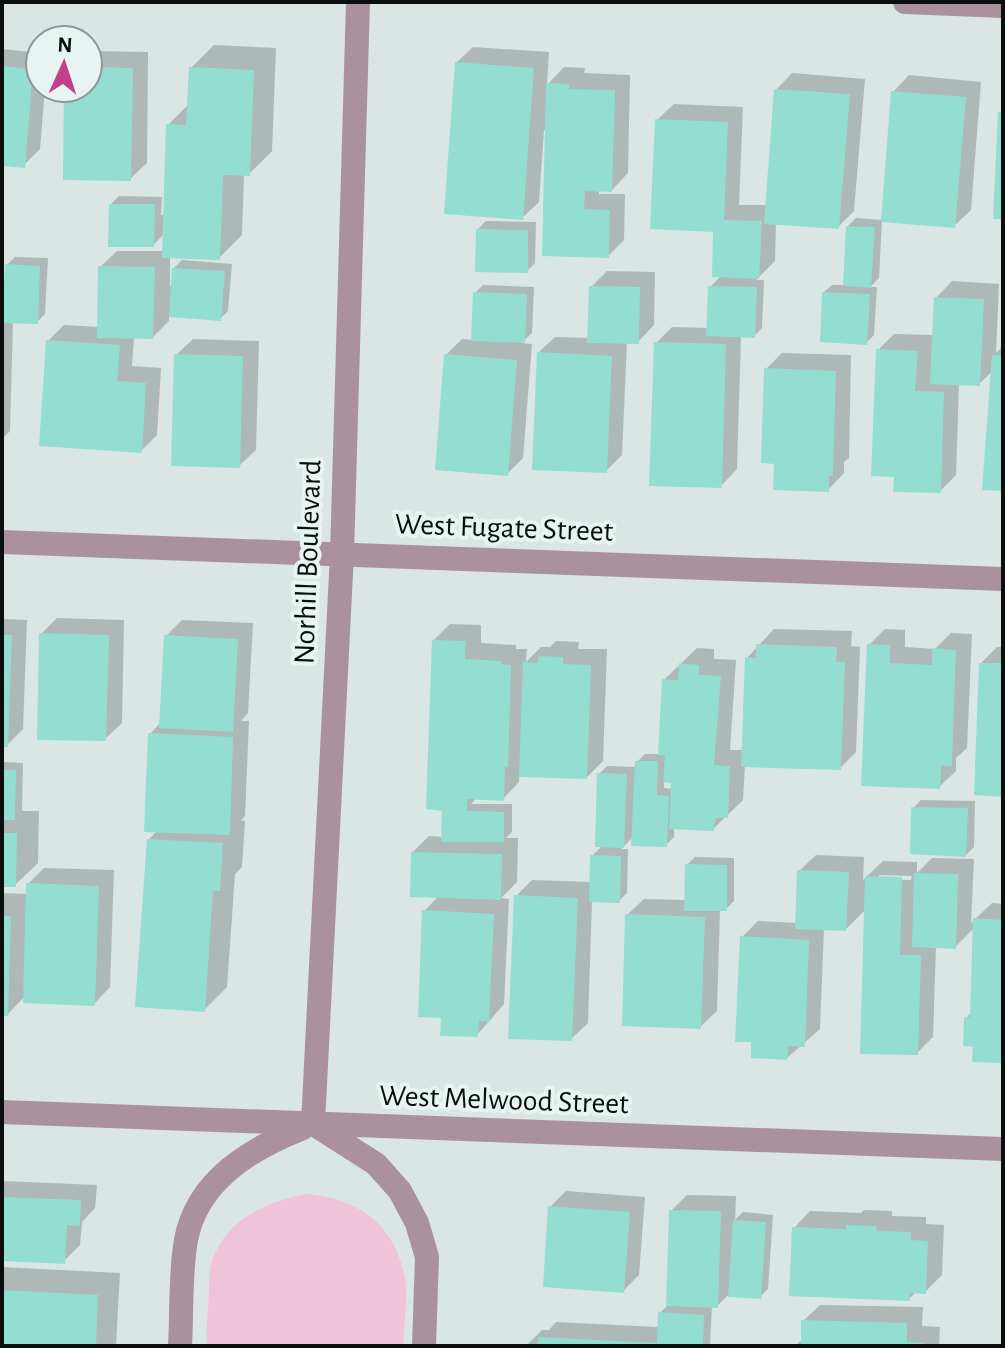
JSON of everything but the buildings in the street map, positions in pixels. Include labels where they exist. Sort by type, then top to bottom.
[{"type":"street","name":"Norhill Boulevard","points":[[313,1124],[342,554],[358,2]]},
{"type":"street","points":[[905,2],[1003,6]]},
{"type":"street","name":"West Fugate Street","points":[[2,542],[1003,579]]},
{"type":"street","name":"West Melwood Street","points":[[2,1112],[1003,1149]]},
{"type":"street","points":[[180,1346],[186,1238],[199,1206],[220,1177],[247,1153],[313,1124],[376,1164],[400,1191],[417,1223],[427,1257],[424,1346]]},
{"type":"shaded area","points":[[306,1194],[342,1201],[358,1208],[383,1229],[393,1243],[406,1286],[403,1346],[206,1346],[210,1269],[224,1239],[246,1217],[260,1209]]}]
